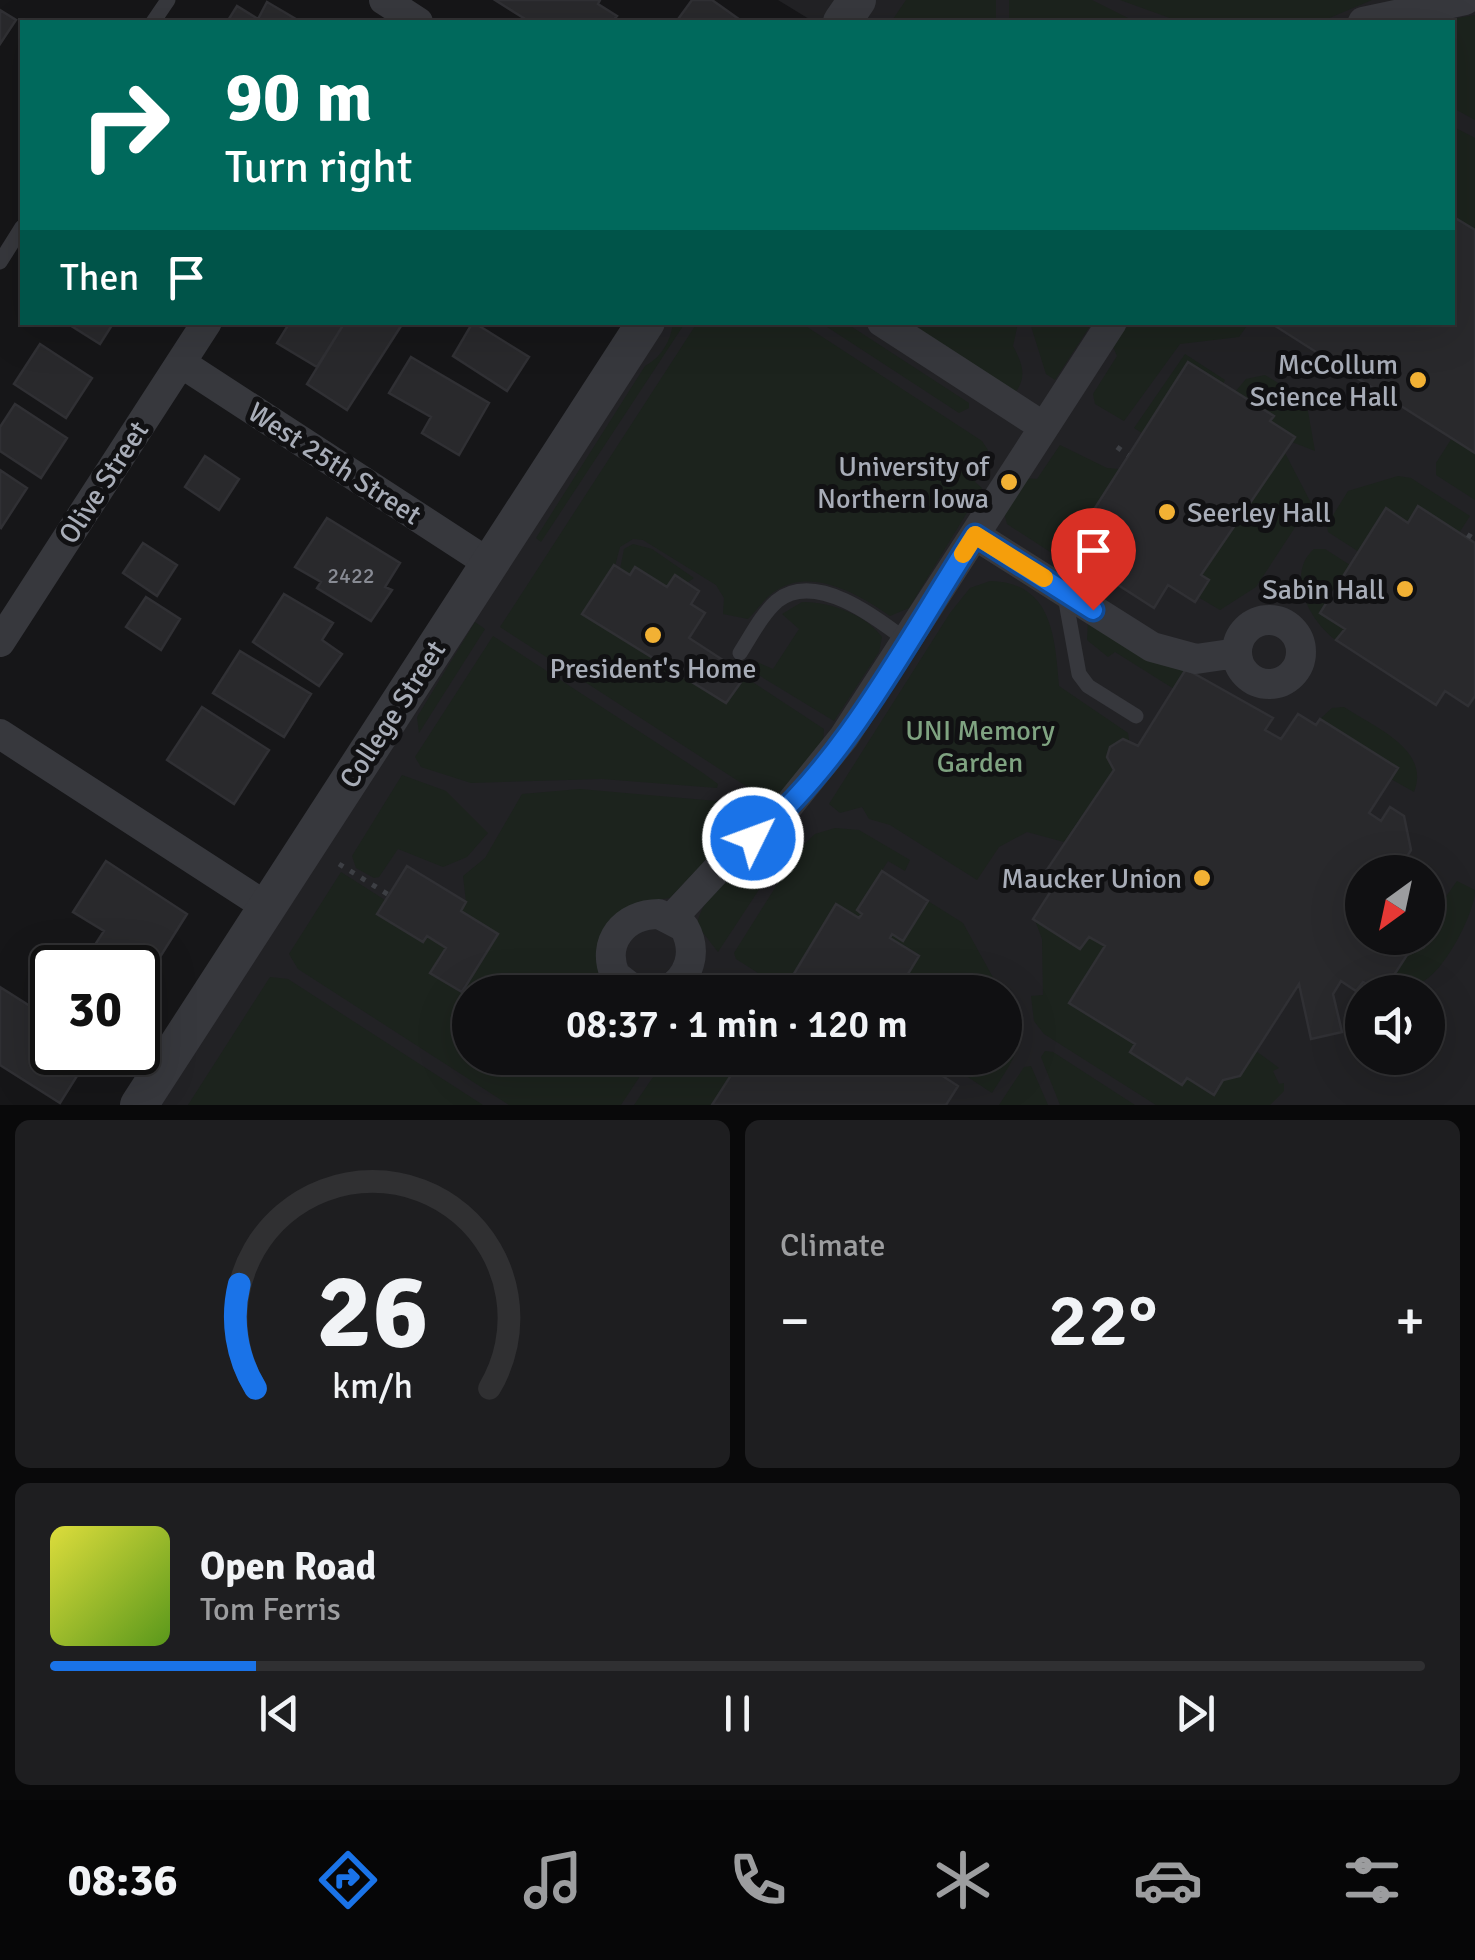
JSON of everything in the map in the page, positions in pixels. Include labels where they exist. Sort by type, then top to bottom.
[{"type":"street","points":[[1372,20],[1464,0]]},
{"type":"street","name":"Olive Street","points":[[0,642],[205,325]]},
{"type":"street","name":"College Street","points":[[139,1105],[644,325]]},
{"type":"street","points":[[887,325],[1044,427]]},
{"type":"street","points":[[672,918],[725,861],[781,815],[844,737],[1110,325]]},
{"type":"street","name":"West 25th Street","points":[[181,363],[490,564]]},
{"type":"street","points":[[975,535],[1152,647],[1176,657],[1196,659],[1237,653]]},
{"type":"street","points":[[0,724],[48,764]]},
{"type":"street","points":[[0,734],[268,907]]},
{"type":"street","points":[[616,975],[612,967],[613,938],[639,917],[659,914],[672,918],[689,936],[692,956],[683,975]]},
{"type":"lane","points":[[0,262],[20,230]]},
{"type":"lane","points":[[1064,591],[1079,674],[1088,686],[1136,716]]},
{"type":"lane","points":[[740,653],[773,604],[786,595],[803,592],[847,603],[907,641]]},
{"type":"path","points":[[1116,447],[1128,455]]},
{"type":"path","points":[[1468,538],[1475,527]]},
{"type":"path","points":[[339,864],[389,894]]},
{"type":"shaded area","name":"University of Northern Iowa","points":[[778,0],[1475,0],[1475,1105],[148,1105],[645,325],[1455,325],[1455,20],[811,20]]},
{"type":"green space","points":[[906,0],[996,0],[996,20],[892,20]]},
{"type":"green space","points":[[1009,0],[1092,0],[1132,20],[1009,20]]},
{"type":"green space","points":[[1120,0],[1372,0],[1325,20],[1175,20]]},
{"type":"green space","points":[[1475,15],[1475,120],[1455,109],[1455,20],[1446,20]]},
{"type":"green space","points":[[1455,128],[1475,138],[1475,231],[1455,218]]},
{"type":"green space","points":[[673,325],[684,325],[541,542],[536,538],[645,366],[665,348]]},
{"type":"green space","points":[[696,325],[804,325],[982,441],[988,450],[975,482],[982,488],[909,608],[890,616],[851,592],[805,581],[777,590],[748,619],[723,614],[724,598],[716,585],[643,540],[633,539],[620,547],[615,566],[582,614],[726,703],[745,677],[824,729],[823,742],[778,799],[769,801],[500,627]]},
{"type":"green space","points":[[824,325],[849,325],[969,403],[969,408],[959,413]]},
{"type":"green space","points":[[909,325],[1018,325],[1013,346],[1022,366],[1021,381],[1001,413]]},
{"type":"green space","points":[[1031,325],[1091,325],[1055,380],[1046,374]]},
{"type":"green space","points":[[1132,325],[1248,325],[1239,337],[1180,344],[1124,421],[1095,404],[1093,394],[1117,356],[1111,342],[1118,331]]},
{"type":"green space","points":[[1185,354],[1225,380],[1223,384],[1188,362],[1142,433],[1134,428]]},
{"type":"green space","points":[[1265,375],[1306,400],[1315,451],[1292,442],[1294,437],[1270,421],[1273,416],[1235,392],[1246,379]]},
{"type":"green space","points":[[1452,438],[1475,453],[1475,500],[1436,475],[1436,463]]},
{"type":"green space","points":[[1060,445],[1107,468],[1119,469],[1067,551],[1094,569],[1091,574],[1084,574],[1007,524],[1003,509],[1022,478],[1037,479]]},
{"type":"green space","points":[[1285,453],[1311,503],[1256,587],[1220,610],[1198,597],[1209,581],[1201,575]]},
{"type":"green space","points":[[1398,476],[1411,478],[1470,516],[1459,533],[1418,507],[1408,523],[1359,552],[1328,532],[1327,525],[1348,491]]},
{"type":"green space","points":[[633,544],[652,549],[694,578],[667,586],[628,574],[620,569],[624,549]]},
{"type":"green space","points":[[1314,549],[1325,549],[1350,565],[1320,612],[1345,629],[1336,640],[1318,622],[1304,597],[1302,571]]},
{"type":"green space","name":"UNI Memory Garden","points":[[990,581],[1027,591],[1038,602],[1052,632],[1059,686],[1128,733],[1129,740],[1110,747],[1107,757],[1114,770],[1064,842],[1027,832],[999,847],[977,880],[890,825],[869,819],[862,807],[840,813],[829,804],[950,613],[970,588]]},
{"type":"green space","points":[[802,602],[846,611],[867,622],[882,637],[879,652],[834,721],[747,668],[757,662],[773,669],[799,629],[782,614]]},
{"type":"green space","points":[[475,622],[485,629],[419,733],[417,717]]},
{"type":"green space","points":[[1088,622],[1186,669],[1174,689],[1115,652],[1108,657],[1087,640]]},
{"type":"green space","points":[[493,636],[703,773],[718,784],[717,788],[602,779],[471,783],[421,767],[415,757]]},
{"type":"green space","points":[[1344,707],[1384,731],[1407,751],[1417,777],[1414,792],[1391,779],[1398,768],[1320,719],[1332,708]]},
{"type":"green space","points":[[402,775],[446,791],[488,833],[467,857],[443,867],[398,849],[379,877],[374,878],[356,868],[352,856]]},
{"type":"green space","points":[[580,789],[739,803],[760,815],[708,858],[670,898],[638,902],[619,975],[452,975],[452,1068],[298,969],[289,954],[341,872],[385,900],[377,914],[423,942],[427,936],[446,948],[431,973],[498,934],[461,911],[466,902],[463,876],[485,858],[522,794]]},
{"type":"green space","points":[[835,828],[859,830],[910,860],[905,871],[888,861],[857,909],[862,914],[859,918],[836,904],[794,975],[761,975],[736,959],[734,953],[800,848],[815,834]]},
{"type":"green space","points":[[786,834],[790,835],[785,850],[718,952],[697,925],[710,897],[733,873]]},
{"type":"green space","points":[[1457,881],[1475,890],[1470,913],[1448,955],[1432,975],[1394,975],[1407,955],[1445,955],[1445,898]]},
{"type":"green space","points":[[928,901],[963,923],[992,975],[907,975],[919,956],[890,938],[892,934],[903,940]]},
{"type":"green space","points":[[1035,920],[1080,949],[1089,937],[1105,946],[1070,1003],[1135,1044],[1130,1052],[1182,1085],[1187,1078],[1213,1094],[1223,1080],[1240,1076],[1256,1051],[1279,1068],[1273,1071],[1279,1084],[1284,1083],[1284,1091],[1270,1105],[1156,1105],[1044,1034],[1034,1021],[1031,996],[1043,995],[1042,939]]},
{"type":"green space","points":[[270,977],[288,979],[483,1105],[188,1105]]},
{"type":"green space","points":[[1045,1051],[1053,1052],[1135,1105],[1060,1105],[1041,1057]]},
{"type":"green space","points":[[1031,1066],[1048,1105],[999,1105],[1022,1075],[1024,1067]]},
{"type":"green space","points":[[462,1075],[641,1075],[621,1105],[509,1105]]},
{"type":"green space","points":[[654,1075],[731,1075],[712,1105],[634,1105]]},
{"type":"green space","points":[[965,1075],[1004,1075],[992,1093]]},
{"type":"building","points":[[495,0],[600,0],[598,4],[617,16],[614,20],[527,20]]},
{"type":"building","points":[[692,0],[712,0],[740,20],[677,20]]},
{"type":"building","points":[[267,2],[298,20],[228,20],[237,6],[258,19]]},
{"type":"building","points":[[0,10],[16,20],[0,44]]},
{"type":"building","name":"McCollum Science Hall","points":[[1455,218],[1475,230],[1475,453],[1274,325],[1455,325]]},
{"type":"building","points":[[70,325],[112,325],[100,344]]},
{"type":"building","points":[[288,325],[343,325],[317,367],[277,343]]},
{"type":"building","points":[[343,325],[401,326],[347,410],[307,384]]},
{"type":"building","points":[[471,325],[478,325],[529,357],[507,391],[453,356]]},
{"type":"building","points":[[40,344],[92,378],[66,418],[14,384]]},
{"type":"building","points":[[411,357],[489,403],[459,455],[422,433],[431,417],[389,393]]},
{"type":"building","name":"Seerley Hall","points":[[1188,362],[1274,416],[1270,421],[1295,437],[1201,575],[1209,580],[1195,602],[1168,585],[1154,608],[1067,552]]},
{"type":"building","points":[[15,404],[67,438],[41,478],[0,451],[0,427]]},
{"type":"building","points":[[205,456],[239,479],[219,510],[185,487]]},
{"type":"building","points":[[0,470],[27,488],[1,528],[0,527]]},
{"type":"building","name":"Sabin Hall","points":[[1418,506],[1475,543],[1475,696],[1468,706],[1445,691],[1436,705],[1336,640],[1345,629],[1320,613],[1386,508],[1408,523]]},
{"type":"building","points":[[327,518],[400,563],[385,587],[392,590],[371,621],[317,588],[321,582],[295,567]]},
{"type":"building","points":[[143,543],[177,565],[157,596],[123,573]]},
{"type":"building","name":"President's Home","points":[[614,565],[630,575],[635,567],[667,587],[675,575],[699,591],[691,604],[705,613],[689,638],[746,675],[726,703],[582,614]]},
{"type":"building","points":[[284,594],[333,623],[322,640],[342,654],[319,686],[253,642]]},
{"type":"building","points":[[146,597],[180,619],[161,650],[126,627]]},
{"type":"building","points":[[240,651],[311,694],[284,737],[213,693]]},
{"type":"building","name":"Maucker Union","points":[[1186,669],[1273,718],[1265,730],[1281,739],[1298,714],[1316,725],[1320,719],[1398,768],[1369,813],[1381,821],[1390,807],[1404,816],[1411,850],[1408,855],[1345,855],[1345,955],[1407,955],[1394,975],[1345,975],[1345,984],[1341,981],[1333,994],[1342,1032],[1311,1039],[1299,984],[1240,1076],[1223,1080],[1214,1095],[1187,1078],[1182,1085],[1130,1052],[1135,1044],[1069,1003],[1105,946],[1089,937],[1080,949],[1033,919],[1051,891],[1038,883],[1114,770],[1107,757],[1110,747],[1123,739],[1138,746]]},
{"type":"building","points":[[202,707],[269,750],[234,804],[167,760]]},
{"type":"building","points":[[106,861],[187,914],[160,957],[160,945],[95,945],[104,931],[73,912]]},
{"type":"building","points":[[407,866],[466,902],[461,911],[498,934],[473,975],[452,975],[452,986],[430,973],[446,948],[427,936],[423,942],[377,914]]},
{"type":"building","points":[[882,871],[928,901],[903,941],[892,934],[890,938],[919,956],[907,975],[793,975],[836,904],[859,918],[862,914],[857,910]]},
{"type":"building","points":[[0,987],[30,1006],[30,1075],[78,1075],[60,1103],[0,1065]]},
{"type":"building","points":[[731,1075],[941,1075],[958,1086],[946,1105],[712,1105]]},
{"type":"slow traffic","points":[[963,554],[975,535],[1044,578]]},
{"type":"place","name":"McCollum Science Hall","points":[[1418,380]]},
{"type":"place","name":"University of Northern Iowa","points":[[1009,482]]},
{"type":"place","name":"Seerley Hall","points":[[1167,512]]},
{"type":"place","name":"Sabin Hall","points":[[1405,589]]},
{"type":"place","name":"President's Home","points":[[653,635]]},
{"type":"place","name":"Maucker Union","points":[[1202,878]]},
{"type":"route","points":[[753,838],[781,815],[844,737],[975,535],[1093,610]]}]
